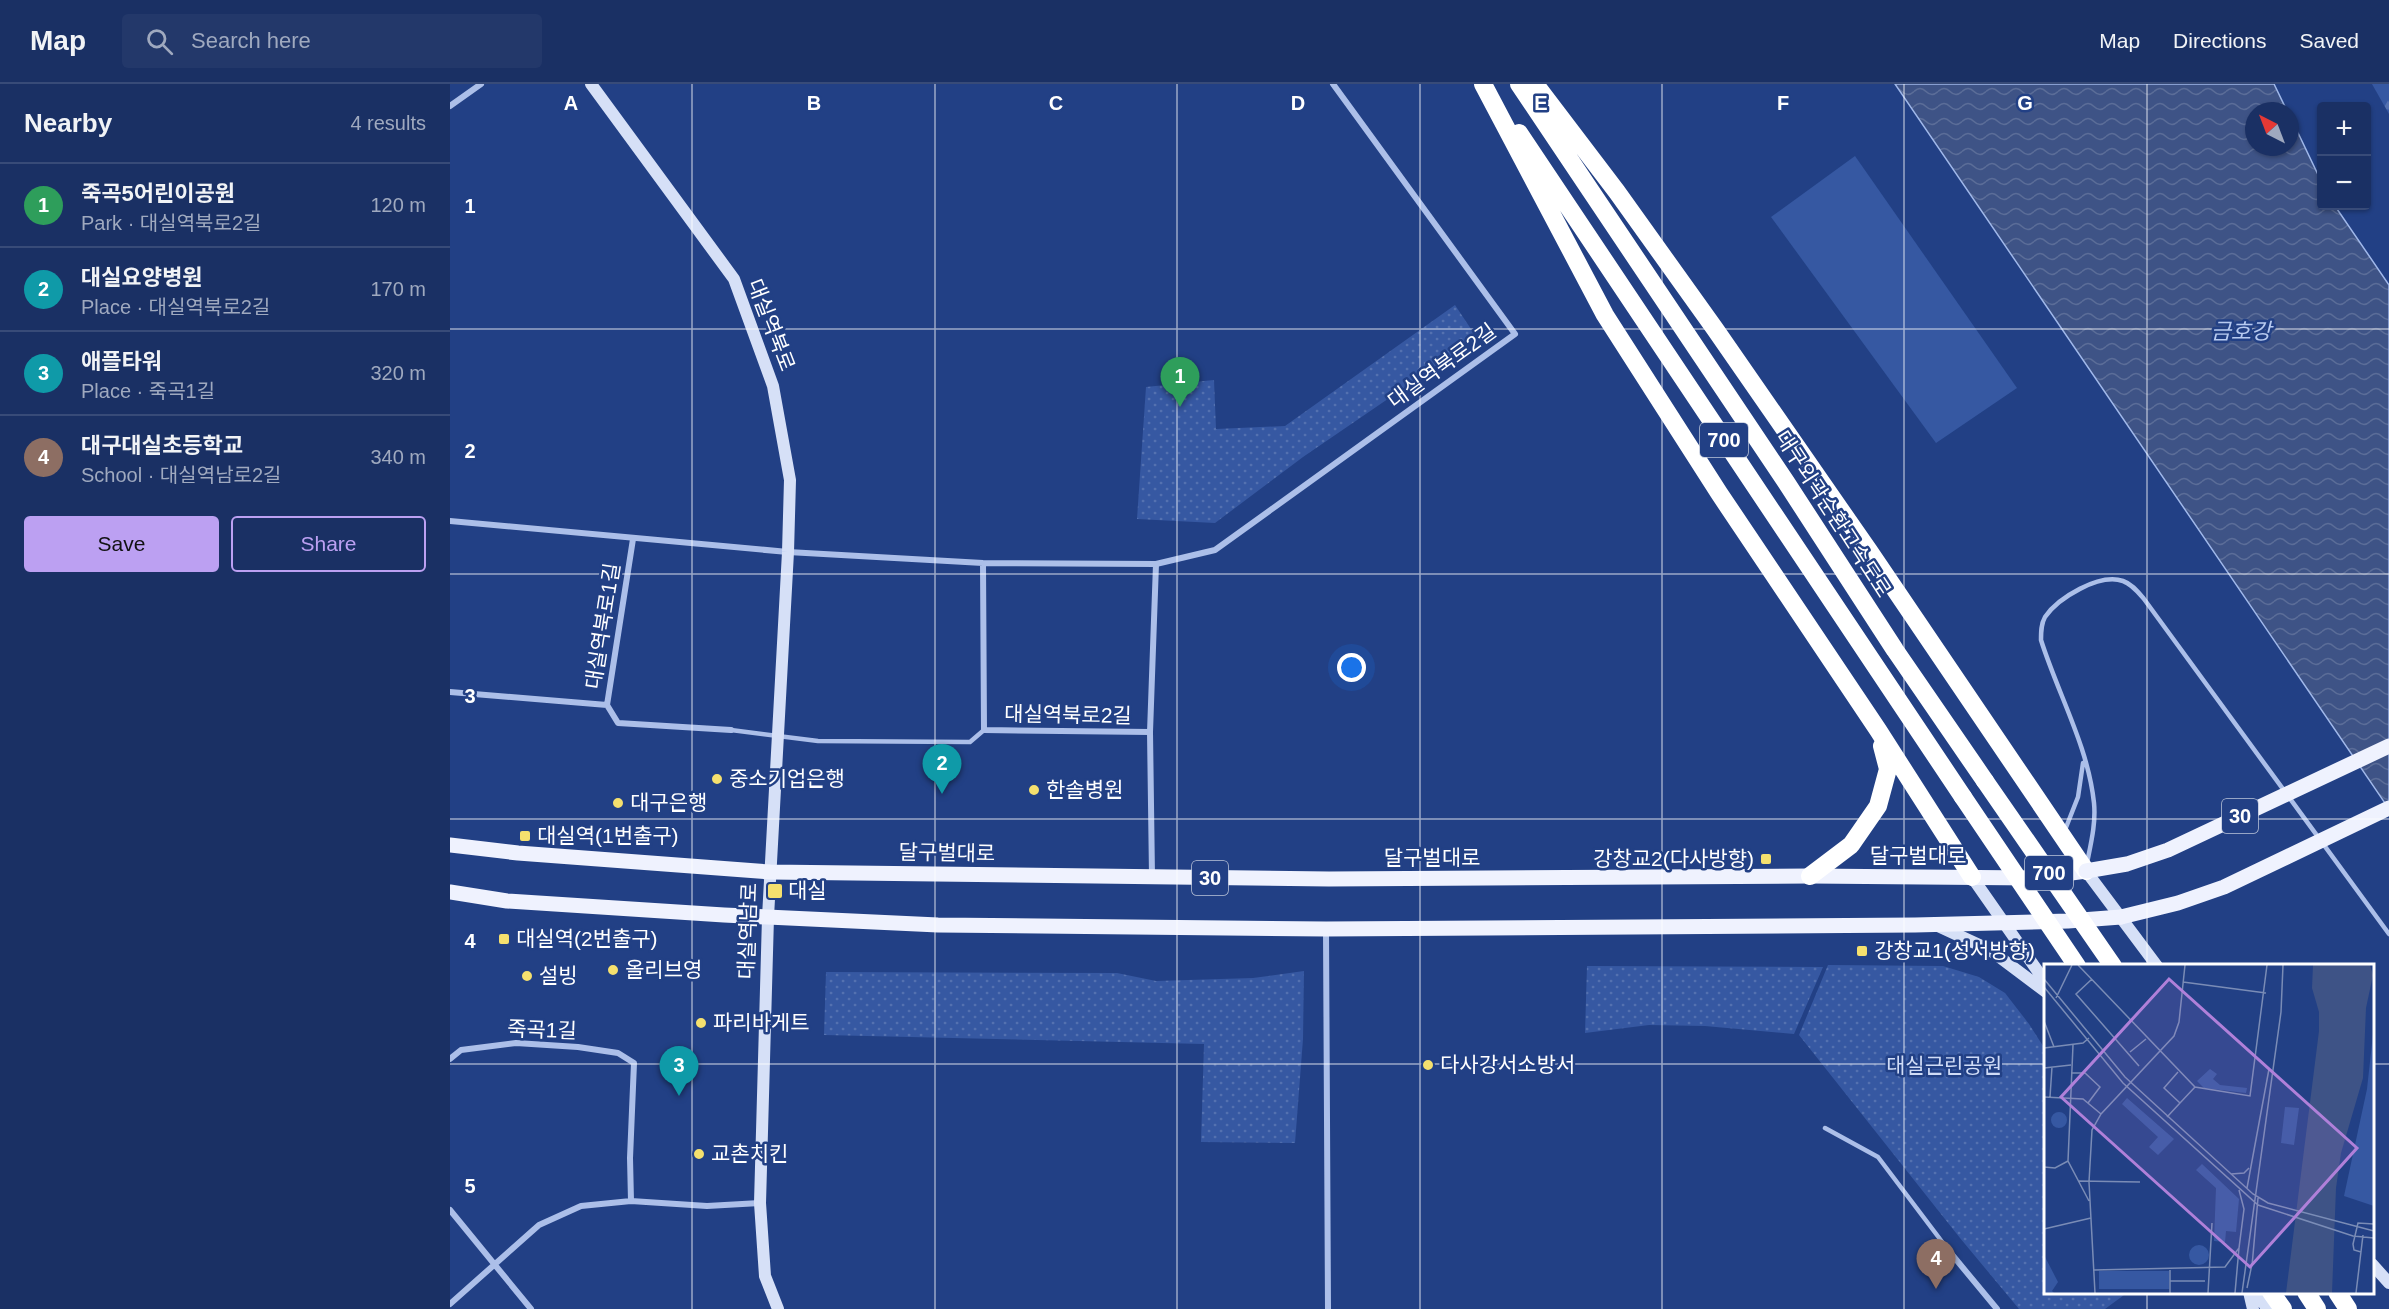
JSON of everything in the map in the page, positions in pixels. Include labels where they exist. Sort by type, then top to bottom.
[{"type":"highway","points":[[1484,84],[1605,315],[1719,493],[1878,730],[1972,877]]},
{"type":"highway","name":"700","points":[[1484,84],[1621,282],[1762,499],[2076,964]]},
{"type":"highway","name":"대구외곽순환고속도로","points":[[1519,84],[1786,482],[1895,650],[2112,964]]},
{"type":"highway","points":[[1535,84],[1617,192],[1715,329],[1869,551],[2086,872]]},
{"type":"highway","points":[[1810,876],[1851,846],[1878,806],[1888,769],[1878,730]]},
{"type":"highway","points":[[2272,1294],[2283,1309]]},
{"type":"highway","points":[[2307,1294],[2317,1309]]},
{"type":"highway","points":[[2338,1294],[2348,1309]]},
{"type":"main road","name":"달구벌대로","points":[[450,845],[518,853],[770,872],[1341,879],[1810,876],[2035,878],[2086,872],[2137,861],[2168,850],[2389,746]]},
{"type":"main road","points":[[450,892],[507,901],[938,925],[1326,929],[1935,924],[2121,917],[2178,903],[2224,887],[2389,808]]},
{"type":"street","points":[[450,106],[481,84]]},
{"type":"street","name":"대실역북로","points":[[591,84],[734,279],[773,386],[790,480],[788,552]]},
{"type":"street","name":"대실역북로2길","points":[[788,552],[983,563],[1156,564],[1215,550],[1515,334],[1333,84]]},
{"type":"street","name":"대실역북로1길","points":[[450,521],[788,552]]},
{"type":"street","name":"대실역북로1길","points":[[450,692],[607,705],[633,539]]},
{"type":"street","name":"대실역남로","points":[[778,1309],[765,1276],[760,1203],[768,917],[788,552]]},
{"type":"street","name":"대실역북로2길","points":[[983,563],[984,730],[1150,732],[1156,564]]},
{"type":"street","points":[[607,705],[618,723],[731,730]]},
{"type":"street","points":[[1150,732],[1152,877]]},
{"type":"street","points":[[2086,872],[2156,964]]},
{"type":"street","points":[[1972,877],[2044,980]]},
{"type":"street","points":[[1935,924],[1990,950],[2044,990]]},
{"type":"street","points":[[1326,929],[1328,1309]]},
{"type":"street","name":"죽곡1길","points":[[450,1059],[461,1050],[516,1043],[578,1047],[618,1053],[634,1063],[631,1201]]},
{"type":"street","points":[[450,1304],[539,1225],[581,1206],[631,1201],[699,1206],[760,1203]]},
{"type":"street","points":[[450,1210],[531,1309]]},
{"type":"street","points":[[1949,1251],[1997,1309]]},
{"type":"street","points":[[2374,1265],[2389,1283]]},
{"type":"street","points":[[2249,1294],[2253,1309]]},
{"type":"street","points":[[2258,1294],[2267,1309]]},
{"type":"lane","points":[[2086,872],[2095,805],[2084,758],[2046,658],[2041,640],[2041,627],[2045,618],[2056,606],[2082,588],[2103,579],[2123,581],[2133,587],[2144,599],[2389,934]]},
{"type":"lane","points":[[731,730],[818,741],[970,742],[984,730]]},
{"type":"lane","points":[[2062,837],[2078,797],[2084,758]]},
{"type":"lane","points":[[1825,1128],[1878,1157],[1949,1251]]},
{"type":"green space","points":[[2372,84],[2389,84],[2389,114]]},
{"type":"green space","points":[[1855,156],[2017,388],[1936,443],[1771,217]]},
{"type":"green space","points":[[1455,305],[1477,338],[1303,457],[1215,523],[1137,519],[1146,387],[1214,380],[1216,429],[1285,426]]},
{"type":"green space","name":"대실근린공원","points":[[1828,965],[1943,966],[1979,977],[2005,993],[2044,1047],[2044,1294],[2124,1295],[2105,1309],[2019,1309],[1799,1035]]},
{"type":"green space","points":[[1587,966],[1823,967],[1794,1034],[1705,1026],[1649,1025],[1585,1033]]},
{"type":"green space","points":[[1304,971],[1303,1039],[1295,1143],[1201,1142],[1204,1044],[824,1035],[826,972],[1117,973],[1156,981],[1253,978]]},
{"type":"water","name":"금호강","points":[[1895,84],[2274,84],[2283,102],[2245,102],[2245,156],[2299,156],[2299,135],[2317,173],[2317,210],[2338,210],[2389,285],[2389,809]]},
{"type":"place","name":"죽곡5어린이공원","points":[[1180,407]]},
{"type":"place","name":"중소기업은행","points":[[717,779]]},
{"type":"place","name":"한솔병원","points":[[1034,790]]},
{"type":"place","name":"대실요양병원","points":[[942,794]]},
{"type":"place","name":"대구은행","points":[[618,803]]},
{"type":"place","name":"대실역(1번출구)","points":[[525,836]]},
{"type":"place","name":"강창교2(다사방향)","points":[[1766,859]]},
{"type":"place","name":"대실","points":[[775,891]]},
{"type":"place","name":"대실역(2번출구)","points":[[504,939]]},
{"type":"place","name":"강창교1(성서방향)","points":[[1862,951]]},
{"type":"place","name":"올리브영","points":[[613,970]]},
{"type":"place","name":"설빙","points":[[527,976]]},
{"type":"place","name":"파리바게트","points":[[701,1023]]},
{"type":"place","name":"다사강서소방서","points":[[1428,1065]]},
{"type":"place","name":"애플타워","points":[[679,1096]]},
{"type":"place","name":"교촌치킨","points":[[699,1154]]},
{"type":"place","name":"대구대실초등학교","points":[[1936,1289]]}]
